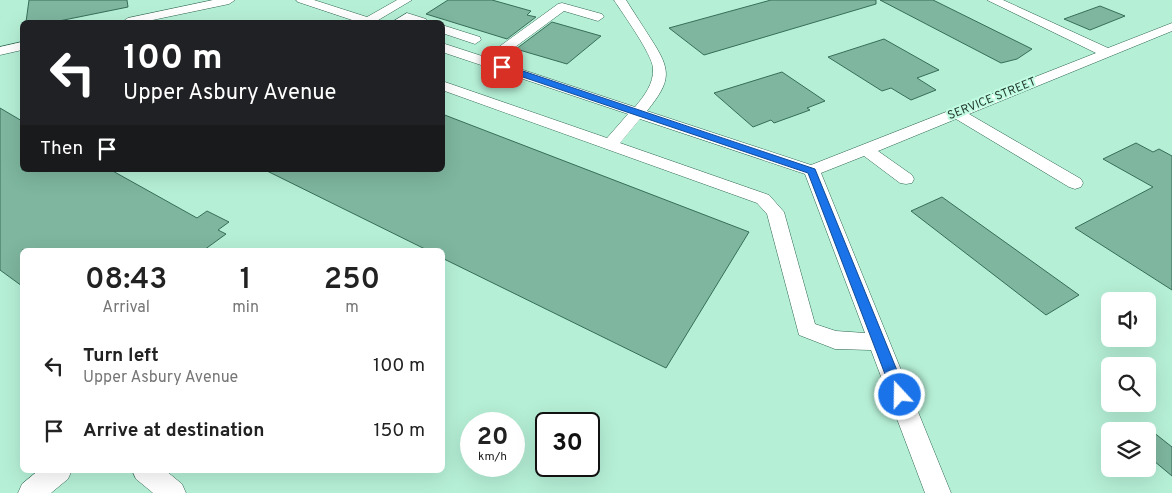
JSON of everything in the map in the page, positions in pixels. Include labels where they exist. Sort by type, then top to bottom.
[{"type":"street","points":[[152,20],[229,0]]},
{"type":"street","points":[[371,20],[406,0]]},
{"type":"street","points":[[993,0],[1108,53]]},
{"type":"street","points":[[306,1],[362,20]]},
{"type":"street","points":[[381,2],[395,6]]},
{"type":"street","points":[[610,145],[638,113],[656,88],[660,67],[656,56],[622,2]]},
{"type":"street","points":[[486,62],[562,7],[598,17]]},
{"type":"street","points":[[325,19],[338,12]]},
{"type":"street","points":[[402,20],[407,17],[416,20]]},
{"type":"street","name":"SERVICE STREET","points":[[812,171],[1172,27]]},
{"type":"street","points":[[445,30],[475,40]]},
{"type":"street","points":[[0,50],[20,46]]},
{"type":"street","points":[[445,48],[812,171],[938,493]]},
{"type":"street","points":[[445,85],[763,199],[775,212],[806,329],[835,340],[879,342]]},
{"type":"street","points":[[957,113],[1075,183]]},
{"type":"street","points":[[865,149],[906,179]]},
{"type":"street","points":[[31,493],[55,473]]},
{"type":"street","points":[[149,473],[172,493]]},
{"type":"building","points":[[29,0],[127,0],[128,7],[64,20],[26,20]]},
{"type":"building","points":[[448,0],[492,0],[531,11],[527,15],[536,17],[507,39],[426,14]]},
{"type":"building","points":[[771,0],[876,0],[876,4],[704,55],[669,28]]},
{"type":"building","points":[[880,0],[933,0],[1032,49],[1017,59],[1001,63]]},
{"type":"building","points":[[1100,6],[1125,16],[1090,30],[1064,19]]},
{"type":"building","points":[[552,22],[601,36],[567,64],[516,49]]},
{"type":"building","points":[[884,39],[939,70],[917,78],[936,90],[911,100],[891,88],[882,91],[828,57]]},
{"type":"building","points":[[782,72],[825,101],[807,108],[810,110],[774,123],[771,120],[753,127],[714,93]]},
{"type":"building","points":[[0,108],[20,120],[20,172],[115,172],[197,218],[207,211],[229,222],[218,230],[226,234],[207,248],[20,248],[20,285],[0,270]]},
{"type":"building","points":[[445,115],[749,232],[666,368],[445,259],[445,248],[423,248],[269,172],[445,172]]},
{"type":"building","points":[[1136,143],[1153,152],[1159,149],[1172,156],[1172,290],[1075,228],[1153,187],[1103,159]]},
{"type":"building","points":[[942,197],[1079,295],[1046,315],[911,211]]},
{"type":"building","points":[[1156,434],[1172,447],[1172,476],[1156,463]]},
{"type":"route","points":[[502,67],[812,171],[900,395]]}]
